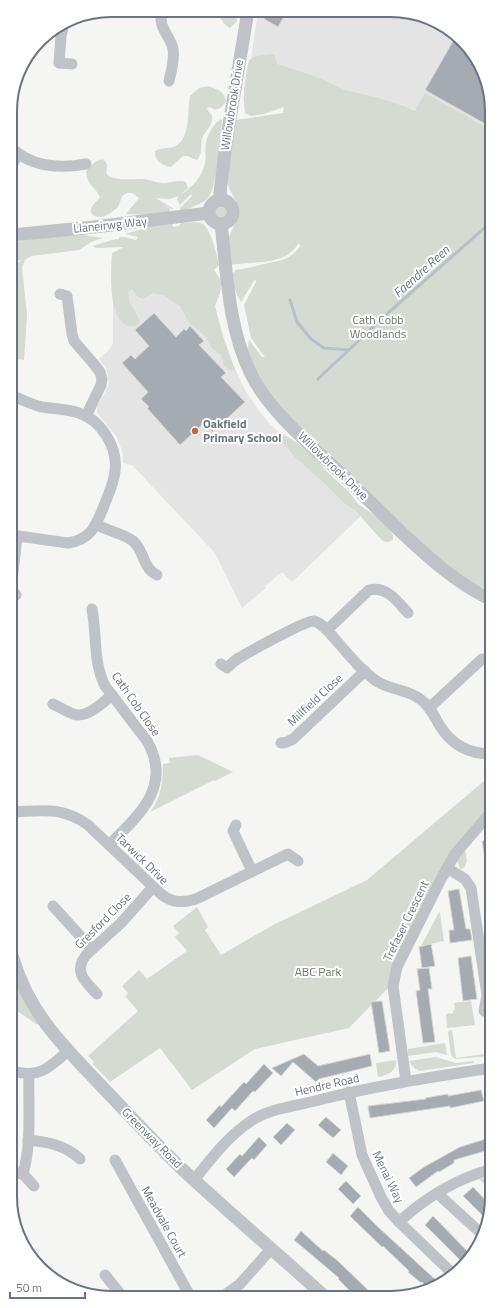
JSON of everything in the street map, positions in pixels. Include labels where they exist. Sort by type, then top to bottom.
[{"type":"street","points":[[160,17],[161,23],[173,47],[174,55],[169,81]]},
{"type":"street","name":"Willowbrook Drive","points":[[222,200],[220,193],[226,143],[247,17]]},
{"type":"street","points":[[62,31],[59,63],[72,64]]},
{"type":"street","points":[[17,152],[30,161],[72,172],[86,164]]},
{"type":"street","points":[[222,200],[230,204],[233,213],[232,218],[229,221],[221,224],[212,221],[209,213],[212,204],[216,201],[222,200]]},
{"type":"street","name":"Llaneirwg Way","points":[[17,234],[209,213]]},
{"type":"street","name":"Willowbrook Drive","points":[[221,224],[229,294],[237,336],[250,373],[264,395],[304,438],[426,556],[456,580],[485,596]]},
{"type":"street","points":[[60,294],[67,296],[74,341],[100,372],[102,379],[86,416]]},
{"type":"street","points":[[17,397],[38,406],[77,412],[92,420],[106,436],[112,447],[115,464],[110,490],[96,525],[84,538],[76,542],[68,543],[17,536]]},
{"type":"street","points":[[96,525],[132,540],[139,547],[150,572],[157,575]]},
{"type":"street","points":[[327,630],[369,590],[376,588],[389,593],[408,613]]},
{"type":"street","name":"Cath Cob Close","points":[[92,609],[95,623],[98,668],[105,686],[144,737],[152,750],[157,772],[153,794],[148,803],[142,812],[109,845]]},
{"type":"street","points":[[221,664],[227,668],[238,658],[308,622],[314,621],[321,624],[365,672],[378,682],[388,687],[414,695],[429,708],[443,730],[453,742],[460,747],[479,754],[485,754]]},
{"type":"street","points":[[429,708],[482,659]]},
{"type":"street","name":"Millfield Close","points":[[281,743],[293,739],[365,672]]},
{"type":"street","points":[[53,704],[74,715],[87,714],[112,695]]},
{"type":"street","name":"Tarwick Drive","points":[[17,812],[53,811],[69,814],[88,825],[153,887],[167,899],[175,902],[188,901],[288,854],[298,860]]},
{"type":"street","name":"Trefaser Crescent","points":[[406,1081],[393,986],[396,967],[455,854],[485,819]]},
{"type":"street","points":[[236,825],[233,831],[252,871]]},
{"type":"street","points":[[447,868],[465,879],[470,888],[485,982]]},
{"type":"street","name":"Gresford Close","points":[[97,994],[85,980],[80,971],[82,960],[121,923],[153,887]]},
{"type":"street","points":[[53,906],[92,950]]},
{"type":"street","name":"Greenway Road","points":[[17,970],[32,1004],[49,1030],[68,1051],[145,1132],[194,1180],[318,1291]]},
{"type":"street","points":[[484,1011],[485,1006]]},
{"type":"street","points":[[17,1072],[29,1074],[38,1073],[46,1069],[68,1051]]},
{"type":"street","name":"Hendre Road","points":[[194,1180],[225,1144],[252,1121],[263,1114],[348,1092],[406,1081],[485,1069]]},
{"type":"street","points":[[29,1074],[26,1164],[18,1173],[34,1186]]},
{"type":"street","name":"Menai Way","points":[[348,1092],[367,1168],[381,1197],[389,1211],[399,1222],[449,1271]]},
{"type":"street","points":[[28,1140],[57,1145],[73,1152],[80,1159]]},
{"type":"street","name":"Meadvale Court","points":[[115,1160],[187,1291]]},
{"type":"street","points":[[399,1222],[422,1202],[437,1193],[473,1174],[485,1171]]},
{"type":"street","points":[[437,1193],[479,1231]]},
{"type":"street","points":[[231,1291],[240,1284],[271,1249]]},
{"type":"street","points":[[105,1275],[118,1291]]},
{"type":"shaded area","points":[[257,17],[391,17],[421,22],[433,27],[458,44],[472,64],[482,86],[485,111],[485,137],[404,106],[376,97],[346,90],[320,78],[251,59]]},
{"type":"shaded area","name":"Oakfield Primary School","points":[[113,257],[192,277],[246,392],[260,412],[270,424],[365,512],[292,582],[282,572],[242,608],[215,553],[132,465],[123,463],[123,454],[117,437],[97,413],[97,407],[108,387],[109,382],[106,367],[99,359],[113,344]]},
{"type":"green space","points":[[221,17],[236,17],[237,21],[230,28],[226,26]]},
{"type":"green space","name":"Cath Cobb Woodlands","points":[[270,54],[275,55],[277,64],[320,78],[346,90],[376,97],[415,111],[425,93],[485,127],[485,589],[465,579],[440,561],[286,413],[266,389],[254,369],[248,350],[249,340],[262,357],[265,357],[251,338],[244,305],[256,282],[255,279],[241,302],[232,284],[231,273],[235,272],[235,270],[287,258],[292,255],[301,245],[298,244],[285,256],[277,259],[231,265],[229,240],[238,218],[239,209],[229,188],[228,169],[236,120],[283,113],[284,107],[264,114],[251,116],[245,113],[244,86],[246,73],[249,60],[256,56]]},
{"type":"green space","points":[[208,86],[222,92],[226,100],[220,108],[215,110],[210,107],[207,108],[212,116],[212,122],[202,139],[199,157],[197,160],[183,156],[171,167],[162,164],[157,160],[155,151],[176,146],[181,142],[188,123],[190,96],[199,88]]},
{"type":"green space","points":[[222,119],[216,172],[214,183],[208,198],[181,212],[180,208],[192,196],[191,194],[180,205],[177,199],[179,196],[169,199],[156,198],[174,209],[171,209],[158,200],[170,209],[170,213],[149,215],[126,214],[139,198],[128,193],[123,195],[118,207],[108,214],[98,217],[91,213],[91,208],[100,197],[88,181],[86,172],[96,161],[102,159],[105,161],[107,165],[107,175],[115,178],[145,179],[164,183],[178,181],[186,182],[188,188],[180,195],[187,190],[199,178],[205,162],[207,139],[214,125]]},
{"type":"green space","points":[[221,206],[225,208],[227,212],[225,216],[221,218],[217,216],[215,212],[217,208]]},
{"type":"green space","points":[[181,223],[201,223],[209,231],[219,265],[214,270],[220,279],[221,285],[220,293],[215,306],[223,336],[235,370],[232,371],[224,366],[221,355],[211,347],[205,336],[188,321],[180,306],[163,295],[153,293],[143,299],[138,297],[132,289],[128,292],[130,303],[140,321],[137,326],[127,325],[120,320],[115,310],[111,286],[112,253],[124,247],[95,248],[93,246],[119,239],[119,237],[136,240],[138,237],[125,234],[152,226],[172,224],[173,227],[179,226]]},
{"type":"green space","points":[[85,234],[103,238],[91,242],[79,250],[31,256],[25,260],[22,267],[27,315],[24,360],[17,359],[17,264],[22,260],[17,261],[17,242],[35,238]]},
{"type":"green space","points":[[283,434],[314,455],[324,469],[348,491],[358,504],[376,516],[390,530],[393,535],[393,540],[388,542],[383,541],[355,510],[344,503],[296,458],[282,442],[280,438]]},
{"type":"green space","points":[[198,755],[233,772],[150,812],[157,801],[161,790],[163,764],[170,763],[169,758]]},
{"type":"green space","name":"ABC Park","points":[[485,780],[485,813],[452,852],[389,987],[349,1028],[255,1049],[192,1090],[160,1048],[110,1082],[93,1064],[94,1062],[88,1056],[138,1011],[125,996],[128,993],[122,986],[139,970],[147,979],[187,951],[175,937],[179,933],[173,926],[197,907],[208,927],[205,930],[221,955],[273,925],[367,880]]},
{"type":"green space","points":[[465,849],[467,861],[464,868],[460,869],[457,860]]},
{"type":"green space","points":[[439,912],[444,941],[421,946]]},
{"type":"green space","points":[[17,982],[40,1025],[36,1024],[17,1011]]},
{"type":"green space","points":[[471,1001],[475,1025],[447,1028],[446,1014],[453,1013],[453,1010],[455,1010],[454,1003]]},
{"type":"green space","points":[[452,1030],[456,1058],[485,1054],[485,1056],[455,1059],[451,1055],[448,1031]]},
{"type":"green space","points":[[445,1043],[447,1055],[436,1052],[408,1056],[408,1049]]},
{"type":"green space","points":[[436,1057],[456,1063],[474,1061],[474,1063],[419,1071],[414,1068],[409,1061]]},
{"type":"green space","points":[[396,1060],[394,1070],[378,1077],[376,1063]]},
{"type":"green space","points":[[485,1178],[485,1185],[479,1179]]},
{"type":"building","points":[[265,17],[284,17],[278,27],[264,19]]},
{"type":"building","points":[[453,40],[466,54],[478,75],[484,98],[485,124],[425,90]]},
{"type":"building","points":[[154,313],[176,337],[184,329],[186,331],[190,326],[204,341],[199,345],[226,373],[221,377],[245,402],[212,432],[204,423],[180,445],[147,408],[149,407],[141,399],[148,392],[122,363],[131,355],[135,359],[149,346],[135,330]]},
{"type":"building","points":[[482,841],[485,841],[485,860]]},
{"type":"building","points":[[459,889],[466,929],[470,929],[472,940],[450,943],[449,930],[454,930],[448,891]]},
{"type":"building","points":[[431,944],[435,966],[422,968],[419,947]]},
{"type":"building","points":[[471,956],[477,999],[463,1001],[458,958]]},
{"type":"building","points":[[429,968],[432,989],[428,989],[435,1042],[423,1043],[416,991],[420,990],[417,969]]},
{"type":"building","points":[[382,1001],[390,1051],[379,1053],[371,1002]]},
{"type":"building","points":[[304,1054],[318,1066],[370,1054],[372,1066],[319,1079],[316,1082],[293,1062],[281,1076],[272,1068]]},
{"type":"building","points":[[264,1064],[273,1073],[255,1092],[253,1091],[235,1111],[232,1108],[214,1128],[206,1120],[220,1105],[221,1107],[244,1082],[246,1084]]},
{"type":"building","points":[[481,1090],[484,1101],[450,1108],[450,1106],[370,1118],[368,1106],[426,1099],[425,1098],[448,1094],[448,1096]]},
{"type":"building","points":[[326,1117],[341,1130],[333,1138],[318,1125]]},
{"type":"building","points":[[287,1123],[295,1130],[281,1145],[273,1137]]},
{"type":"building","points":[[259,1137],[267,1145],[254,1160],[252,1158],[234,1177],[226,1169],[240,1154],[242,1156]]},
{"type":"building","points":[[485,1139],[485,1151],[454,1160],[454,1163],[439,1172],[438,1171],[416,1187],[409,1178],[424,1167],[460,1147]]},
{"type":"building","points":[[333,1153],[348,1166],[341,1175],[326,1162]]},
{"type":"building","points":[[346,1181],[361,1196],[353,1204],[338,1189]]},
{"type":"building","points":[[473,1187],[485,1200],[483,1216],[463,1196]]},
{"type":"building","points":[[358,1207],[435,1280],[425,1285],[422,1282],[421,1283],[350,1216]]},
{"type":"building","points":[[433,1216],[467,1251],[462,1259],[460,1260],[425,1225]]},
{"type":"building","points":[[301,1231],[323,1251],[324,1250],[338,1261],[369,1291],[350,1291],[338,1279],[339,1278],[294,1240]]},
{"type":"waterway","name":"Faendre Reen","points":[[318,379],[388,313],[485,228]]},
{"type":"waterway","name":"Faendre Reen","points":[[290,300],[297,322],[311,339],[324,348],[349,350]]},
{"type":"place","name":"Oakfield Primary School","points":[[195,431]]}]
